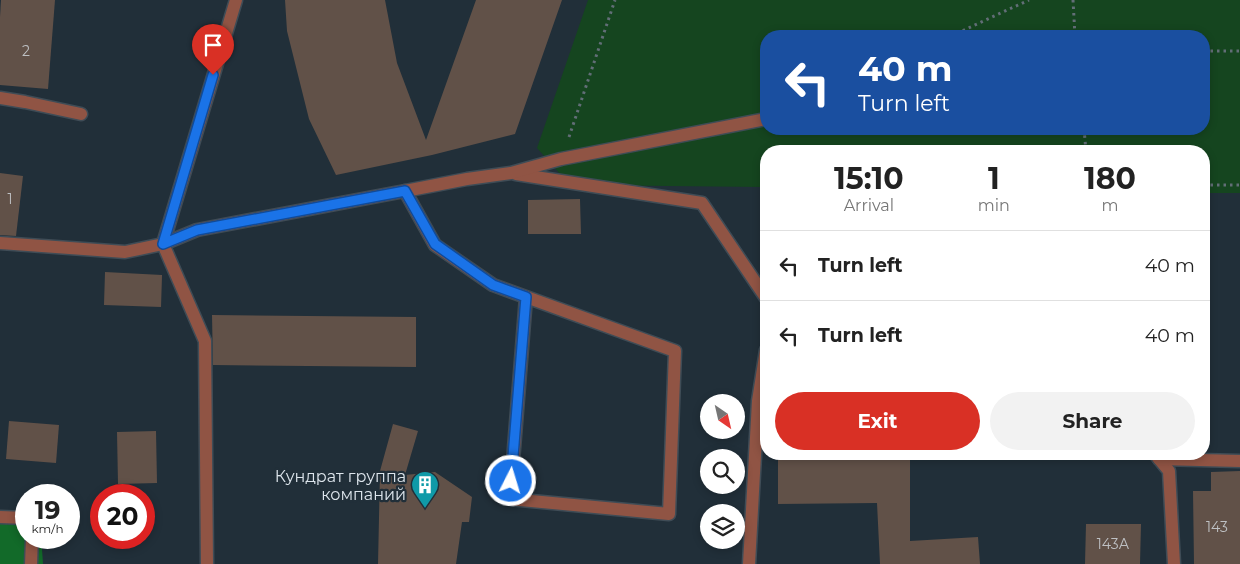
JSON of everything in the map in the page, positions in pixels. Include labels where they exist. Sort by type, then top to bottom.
[{"type":"street","points":[[207,564],[205,341],[163,244],[236,0]]},
{"type":"street","points":[[0,98],[82,114]]},
{"type":"street","points":[[0,243],[125,252],[163,244],[197,230],[467,179],[511,173],[562,159],[760,120]]},
{"type":"street","points":[[511,173],[702,203],[760,289]]},
{"type":"street","points":[[405,191],[435,244],[493,285],[676,351],[669,514],[510,499],[526,297]]},
{"type":"street","points":[[749,564],[760,388]]},
{"type":"street","points":[[1210,459],[1240,461]]},
{"type":"street","points":[[1160,460],[1169,471],[1174,564]]},
{"type":"street","points":[[0,517],[15,518]]},
{"type":"street","points":[[31,564],[32,549]]},
{"type":"path","points":[[562,159],[615,0]]},
{"type":"path","points":[[965,30],[1028,0]]},
{"type":"path","points":[[1073,0],[1075,30]]},
{"type":"path","points":[[1210,51],[1240,50]]},
{"type":"path","points":[[1210,186],[1240,185]]},
{"type":"green space","points":[[588,0],[1240,0],[1240,193],[1210,193],[1210,145],[760,145],[760,187],[570,185],[537,148]]},
{"type":"green space","points":[[0,515],[15,520],[15,549],[42,549],[43,564],[0,564]]},
{"type":"building","points":[[1,0],[55,0],[48,89],[0,85]]},
{"type":"building","points":[[285,0],[385,0],[397,63],[426,140],[476,0],[562,0],[515,134],[432,155],[336,175],[309,119],[287,31]]},
{"type":"building","points":[[0,173],[23,176],[16,236],[0,235]]},
{"type":"building","points":[[580,199],[581,234],[528,234],[528,200]]},
{"type":"building","points":[[105,272],[162,275],[161,307],[104,305]]},
{"type":"building","points":[[212,315],[416,317],[416,367],[213,365]]},
{"type":"building","points":[[9,421],[59,425],[56,463],[6,459]]},
{"type":"building","name":"Кундрат группа компаний","points":[[393,424],[418,431],[405,475],[435,472],[472,497],[469,522],[462,522],[456,564],[378,564],[380,471]]},
{"type":"building","points":[[156,431],[157,483],[118,484],[117,432]]},
{"type":"building","points":[[778,460],[910,460],[910,541],[978,537],[980,564],[880,564],[877,503],[778,504]]},
{"type":"building","points":[[1240,471],[1240,564],[1194,564],[1193,491],[1211,491],[1211,472]]},
{"type":"building","points":[[1086,524],[1141,524],[1140,564],[1085,564]]},
{"type":"place","name":"Кундрат группа компаний","points":[[425,509]]},
{"type":"route","points":[[213,75],[163,244],[197,230],[405,191],[435,244],[493,285],[526,297],[511,481]]}]
